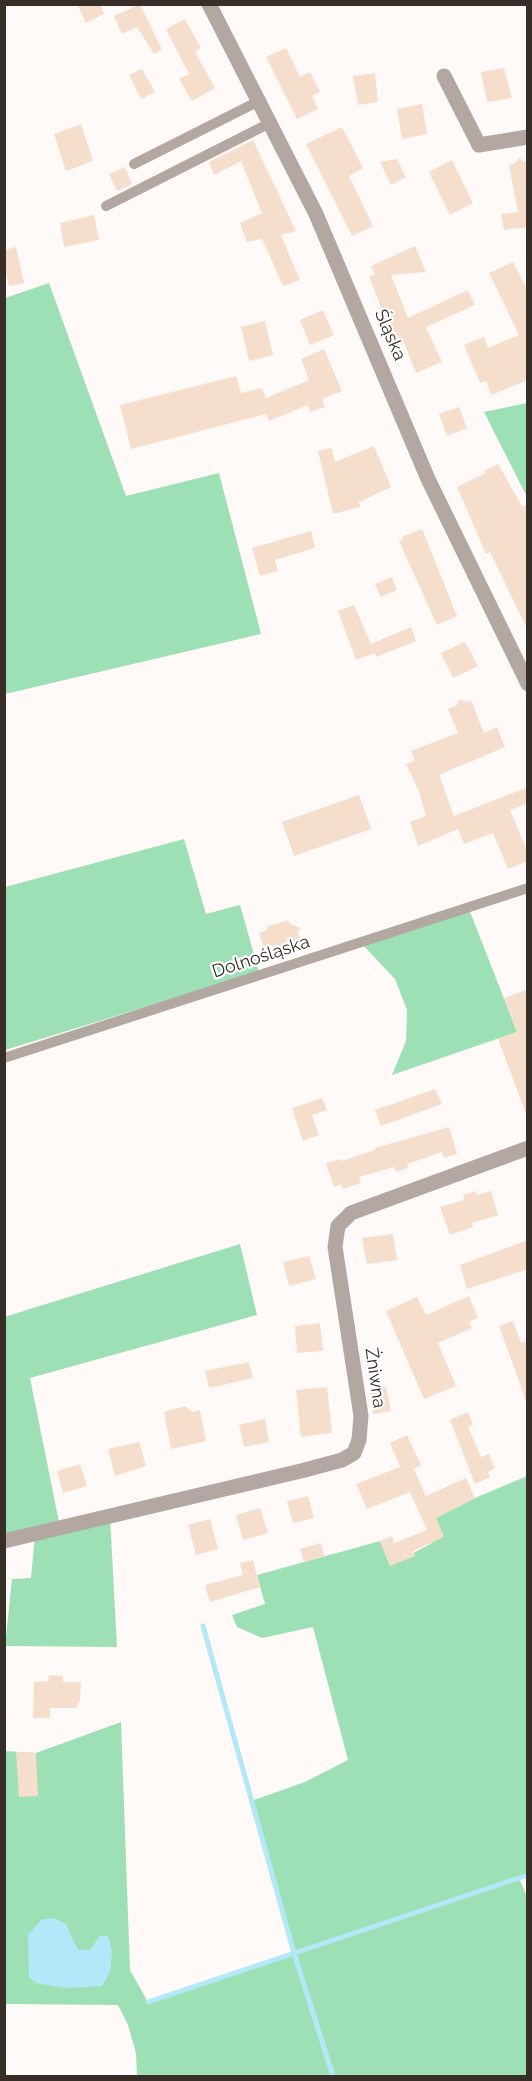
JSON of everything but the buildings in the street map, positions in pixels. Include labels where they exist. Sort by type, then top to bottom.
[{"type":"street","name":"Śląska","points":[[209,4],[260,100],[316,214],[453,533],[528,684]]},
{"type":"street","points":[[444,76],[479,145],[528,137]]},
{"type":"street","name":"Żniwna","points":[[4,1541],[301,1471],[342,1460],[354,1453],[359,1440],[361,1416],[335,1247],[338,1226],[351,1213],[528,1148]]},
{"type":"lane","points":[[134,164],[260,100]]},
{"type":"lane","points":[[106,206],[270,123]]},
{"type":"lane","name":"Dolnośląska","points":[[4,1058],[528,888]]},
{"type":"green space","points":[[49,283],[126,496],[219,473],[261,634],[5,694],[5,298]]},
{"type":"green space","points":[[527,403],[528,492],[525,493],[484,412]]},
{"type":"green space","points":[[184,839],[206,914],[240,905],[259,972],[5,1050],[5,887]]},
{"type":"green space","points":[[469,909],[517,1032],[392,1075],[406,1041],[407,1010],[395,979],[360,942]]},
{"type":"green space","points":[[240,1244],[257,1315],[30,1378],[60,1527],[110,1516],[117,1647],[5,1646],[12,1579],[31,1578],[35,1534],[5,1541],[4,1317]]},
{"type":"green space","points":[[527,1476],[528,1875],[519,1878],[528,1899],[527,2076],[137,2076],[136,2053],[128,2025],[118,2005],[5,2004],[5,1751],[36,1753],[121,1722],[130,1970],[148,2002],[294,1953],[251,1801],[305,1782],[348,1760],[313,1627],[262,1638],[237,1627],[232,1615],[265,1604],[257,1575],[380,1541],[390,1566],[432,1543],[436,1518],[475,1498]]},
{"type":"water","points":[[54,1918],[66,1924],[78,1950],[90,1950],[100,1936],[108,1936],[112,1951],[110,1972],[102,1986],[67,1988],[36,1983],[29,1977],[28,1935],[41,1920]]},
{"type":"waterway","points":[[203,1626],[294,1953],[333,2076]]},
{"type":"waterway","points":[[148,2002],[528,1875]]}]
